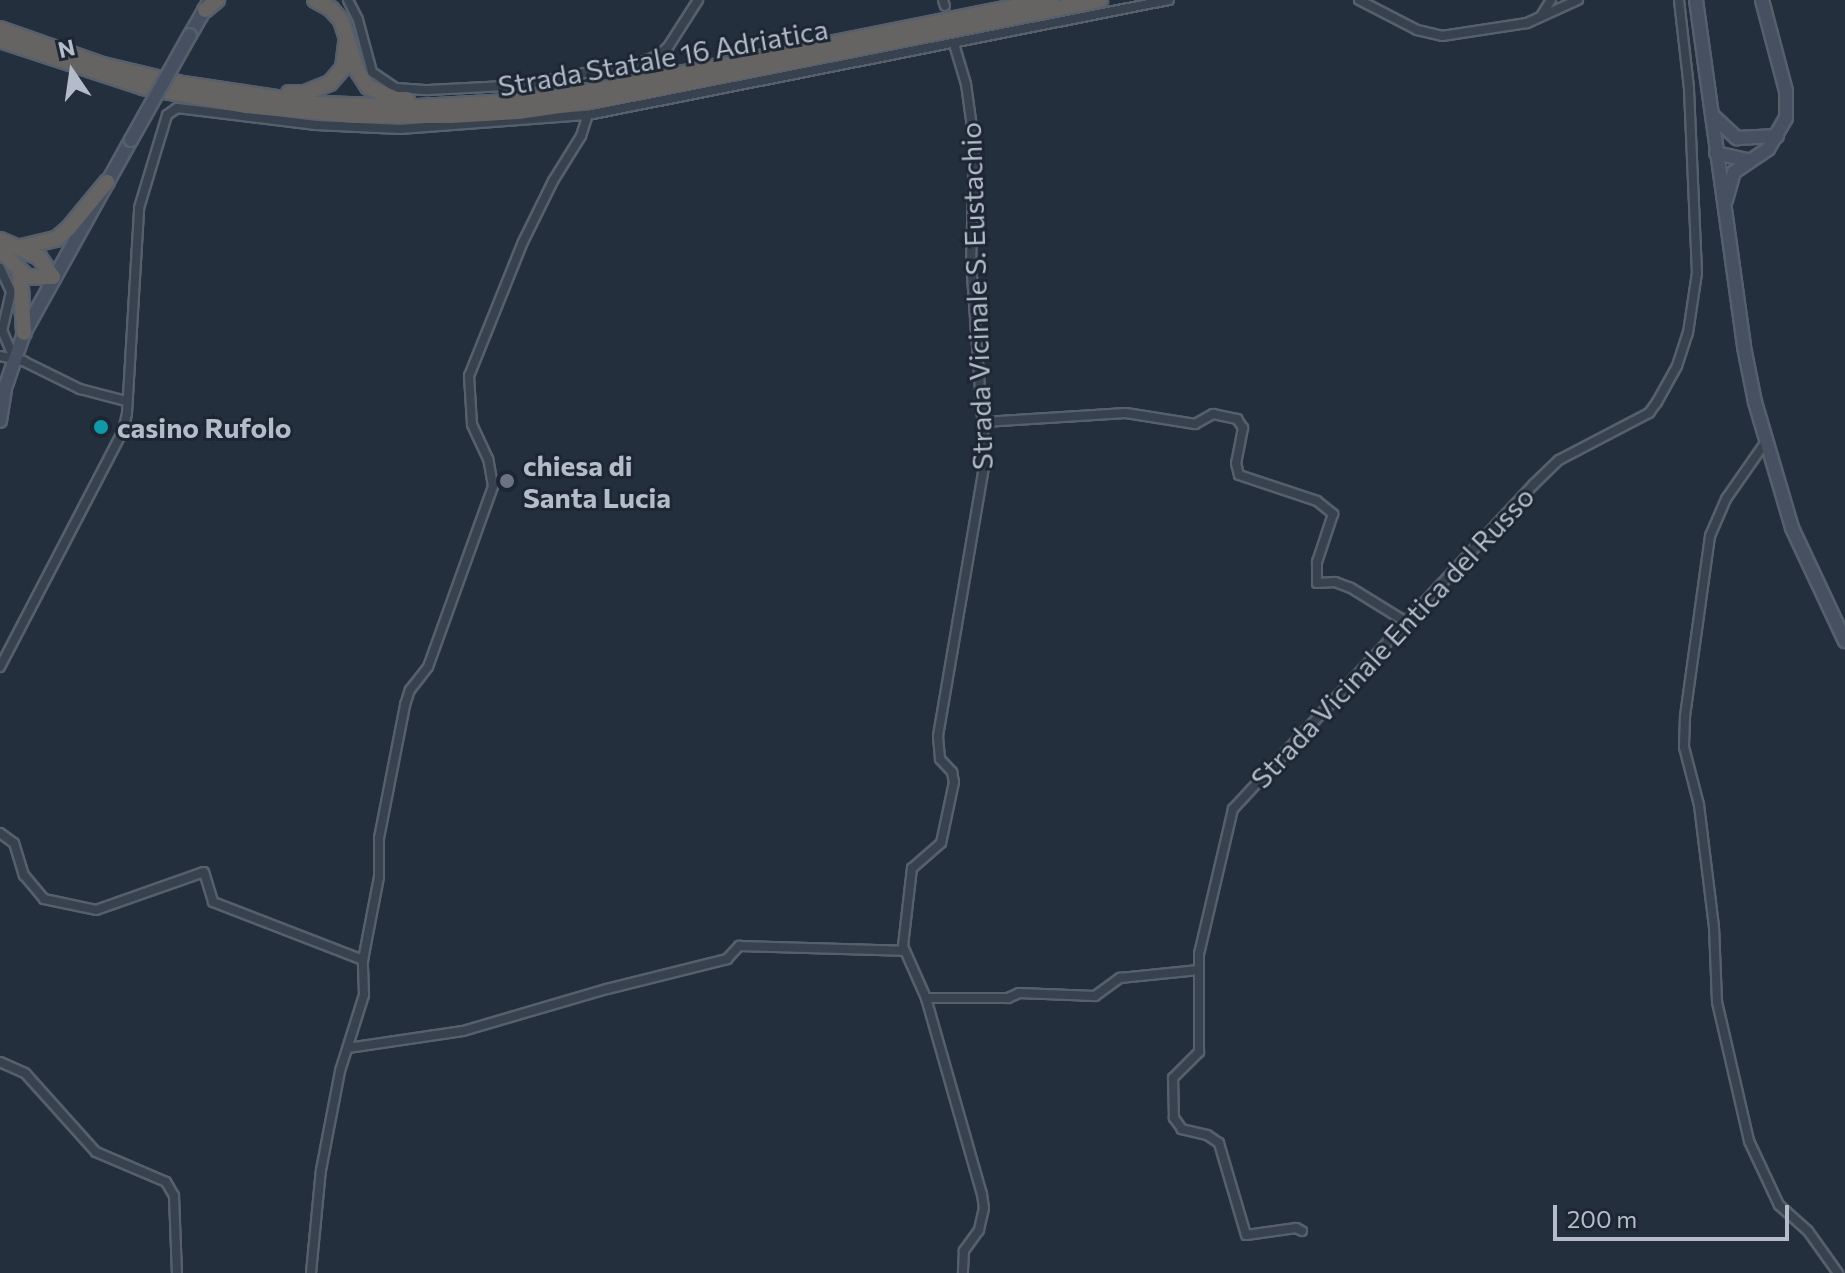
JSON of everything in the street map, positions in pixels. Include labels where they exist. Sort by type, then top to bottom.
[{"type":"highway","points":[[315,0],[336,14],[347,35],[360,77],[380,94],[396,99],[456,99],[487,104]]},
{"type":"highway","name":"Strada Statale 16 Adriatica","points":[[0,29],[103,65],[183,84],[317,104],[418,107],[487,104],[604,89],[1050,0]]},
{"type":"highway","name":"Strada Statale 16 Adriatica","points":[[0,40],[143,87],[246,106],[353,116],[451,116],[518,112],[608,99],[1100,0]]},
{"type":"highway","points":[[183,84],[305,93],[330,83],[338,76],[346,59],[347,35]]},
{"type":"highway","points":[[0,47],[21,54],[45,56]]},
{"type":"highway","points":[[21,247],[56,239],[107,182]]},
{"type":"highway","points":[[0,240],[39,257],[53,277],[34,279],[20,272],[0,250]]},
{"type":"highway","points":[[20,272],[24,333]]},
{"type":"main road","points":[[1696,0],[1744,347],[1765,443],[1792,528],[1845,641]]},
{"type":"main road","points":[[1724,216],[1728,185],[1734,172],[1747,160],[1768,149],[1783,128],[1788,107],[1762,0]]},
{"type":"main road","points":[[0,421],[14,358],[24,333],[190,35],[211,3]]},
{"type":"main road","points":[[1711,113],[1722,128],[1737,138]]},
{"type":"main road","points":[[1716,153],[1737,138],[1777,136]]},
{"type":"main road","points":[[1716,153],[1747,160]]},
{"type":"street","points":[[348,0],[358,20],[372,72],[396,88],[428,90],[525,85],[644,61],[668,47],[698,0]]},
{"type":"street","points":[[0,667],[123,431],[139,208],[167,115],[177,108],[316,125],[400,129],[588,115],[1169,0]]},
{"type":"street","points":[[1359,0],[1431,35],[1509,27],[1539,18],[1578,0]]},
{"type":"street","points":[[1539,18],[1551,0]]},
{"type":"street","name":"Strada Vicinale Entica del Russo","points":[[1302,1231],[1296,1228],[1246,1235],[1219,1143],[1176,1123],[1173,1078],[1199,1052],[1199,954],[1233,809],[1559,460],[1649,413],[1677,366],[1688,333],[1697,273],[1689,88],[1677,1]]},
{"type":"street","name":"Strada Vicinale S. Eustachio","points":[[903,951],[912,868],[941,843],[954,782],[952,772],[940,759],[938,736],[962,586],[981,496],[984,422],[971,261],[974,142],[966,84],[954,44]]},
{"type":"street","points":[[311,1273],[321,1170],[340,1071],[364,995],[363,960],[379,877],[379,838],[405,705],[410,690],[428,667],[493,486],[488,459],[472,424],[469,376],[542,201],[581,136],[588,115]]},
{"type":"street","points":[[0,268],[11,292],[2,330],[14,358]]},
{"type":"street","points":[[0,356],[14,358],[80,389],[126,401]]},
{"type":"street","points":[[984,422],[1126,413],[1195,424],[1213,414],[1237,419],[1243,428],[1236,463],[1239,475],[1321,503],[1333,514],[1317,562],[1317,583],[1335,582],[1351,588],[1406,622]]},
{"type":"street","points":[[1765,443],[1726,499],[1710,536],[1685,717],[1684,747],[1701,820],[1714,927],[1713,976],[1717,1002],[1749,1141],[1779,1205],[1808,1231],[1838,1273]]},
{"type":"street","points":[[0,833],[14,843],[24,875],[44,899],[96,910],[204,872],[213,902],[363,960]]},
{"type":"street","points":[[348,1048],[463,1031],[607,989],[727,959],[739,946],[903,951],[926,998],[984,1208],[979,1230],[964,1251],[963,1273]]},
{"type":"street","points":[[926,998],[1008,998],[1019,993],[1095,996],[1120,978],[1199,970]]},
{"type":"street","points":[[0,1062],[25,1073],[96,1152],[166,1182],[174,1196],[177,1273]]},
{"type":"place","name":"casino Rufolo","points":[[101,427]]},
{"type":"place","name":"chiesa di Santa Lucia","points":[[507,481]]}]
